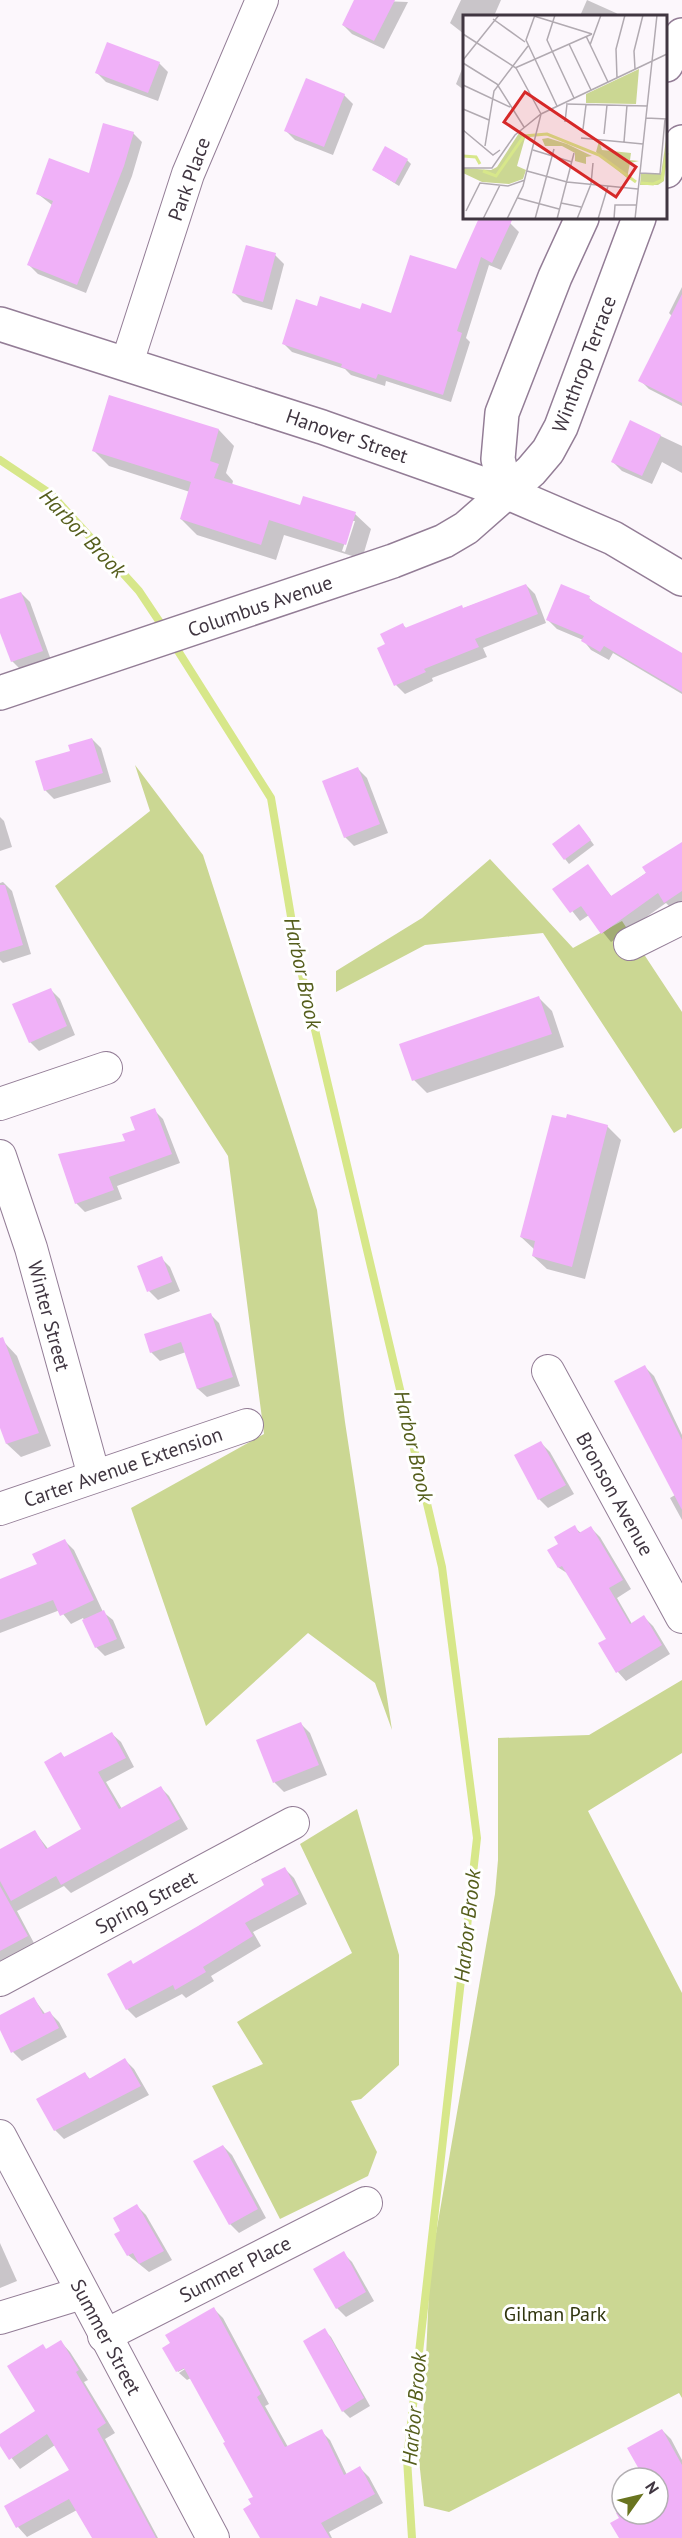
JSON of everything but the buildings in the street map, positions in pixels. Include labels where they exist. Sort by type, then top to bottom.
[{"type":"street","name":"Park Place","points":[[127,363],[188,174],[262,0]]},
{"type":"street","points":[[667,63],[682,35]]},
{"type":"street","points":[[667,169],[682,142]]},
{"type":"street","points":[[506,492],[498,459],[502,412],[555,277],[582,219]]},
{"type":"street","name":"Winthrop Terrace","points":[[506,492],[531,471],[548,451],[561,427],[639,219]]},
{"type":"street","name":"Hanover Street","points":[[0,324],[322,427],[506,492],[613,538],[682,579]]},
{"type":"street","name":"Columbus Avenue","points":[[0,693],[393,561],[444,541],[466,528],[506,492]]},
{"type":"street","points":[[630,944],[682,918]]},
{"type":"street","points":[[0,1104],[106,1068]]},
{"type":"street","name":"Winter Street","points":[[0,1156],[31,1248],[94,1476]]},
{"type":"street","name":"Bronson Avenue","points":[[548,1371],[682,1617]]},
{"type":"street","name":"Carter Avenue Extension","points":[[0,1509],[247,1425]]},
{"type":"street","name":"Spring Street","points":[[0,1980],[293,1823]]},
{"type":"street","name":"Summer Street","points":[[0,2136],[213,2538]]},
{"type":"street","name":"Summer Place","points":[[104,2336],[366,2203]]},
{"type":"street","points":[[0,2318],[82,2293]]},
{"type":"green space","points":[[135,765],[203,855],[317,1210],[345,1422],[392,1730],[375,1683],[308,1633],[206,1726],[131,1508],[264,1434],[228,1156],[55,886],[150,811]]},
{"type":"green space","points":[[490,859],[573,948],[622,921],[682,1012],[682,1128],[674,1133],[543,933],[425,945],[336,992],[336,971],[422,918]]},
{"type":"green space","name":"Gilman Park","points":[[682,1680],[682,1753],[588,1811],[682,1993],[682,2398],[679,2393],[449,2512],[424,2506],[419,2460],[430,2268],[495,1894],[498,1860],[498,1738],[589,1735]]},
{"type":"green space","points":[[357,1809],[399,1955],[399,2065],[361,2099],[351,2101],[377,2152],[368,2176],[280,2219],[212,2086],[263,2064],[237,2022],[352,1953],[300,1844]]},
{"type":"waterway","name":"Harbor Brook","points":[[0,460],[51,494],[139,591],[165,630]]},
{"type":"waterway","name":"Harbor Brook","points":[[173,643],[271,798],[298,958],[442,1567],[477,1838],[407,2459],[412,2538]]}]
